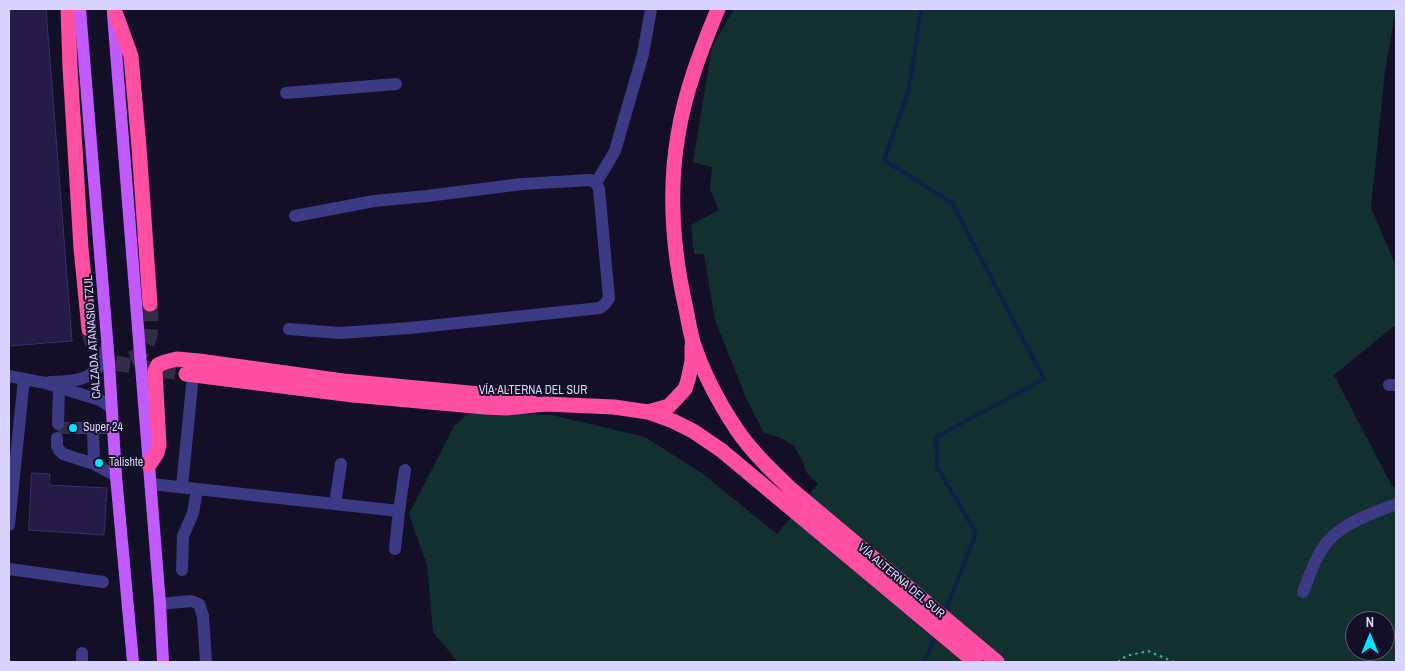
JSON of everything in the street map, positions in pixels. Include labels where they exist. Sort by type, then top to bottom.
[{"type":"highway","points":[[68,9],[81,248],[89,329]]},
{"type":"highway","points":[[113,9],[130,56],[139,147],[150,304]]},
{"type":"highway","name":"VÍA ALTERNA DEL SUR","points":[[718,9],[698,59],[686,98],[677,136],[674,174],[674,238],[680,281],[693,341],[704,371],[738,432],[764,463],[787,496],[975,662]]},
{"type":"highway","points":[[648,412],[669,406],[685,388],[692,361],[693,341]]},
{"type":"highway","points":[[149,464],[157,453],[158,445],[155,371],[158,365],[177,360],[218,363],[343,381],[522,398],[545,404]]},
{"type":"highway","name":"VÍA ALTERNA DEL SUR","points":[[189,380],[485,407],[506,408],[545,404],[648,412],[693,431],[787,496],[997,662]]},
{"type":"main road","name":"CALZADA ATANASIO TZUL","points":[[80,9],[132,662]]},
{"type":"main road","points":[[113,9],[164,662]]},
{"type":"street","points":[[596,183],[615,151],[622,130],[643,54],[650,9]]},
{"type":"street","points":[[286,93],[396,84]]},
{"type":"street","points":[[289,329],[340,333],[410,328],[600,308],[609,298],[599,189],[596,183],[590,180],[522,184],[374,201],[295,216]]},
{"type":"street","points":[[45,383],[77,380],[90,375],[99,366],[108,345]]},
{"type":"street","points":[[9,376],[60,387],[100,400],[112,408]]},
{"type":"street","points":[[9,525],[24,379]]},
{"type":"street","points":[[182,487],[189,380]]},
{"type":"street","points":[[58,424],[60,387]]},
{"type":"street","points":[[75,428],[113,428]]},
{"type":"street","points":[[93,428],[94,464]]},
{"type":"street","points":[[57,438],[58,450],[63,454],[94,464],[116,476]]},
{"type":"street","points":[[335,504],[341,464]]},
{"type":"street","points":[[395,549],[398,511],[405,470]]},
{"type":"street","points":[[151,484],[398,511]]},
{"type":"street","points":[[182,570],[183,536],[193,513],[197,489]]},
{"type":"street","points":[[1303,592],[1316,561],[1332,536],[1358,519],[1396,504]]},
{"type":"street","points":[[9,569],[103,582]]},
{"type":"street","points":[[160,604],[191,601],[198,604],[204,622],[206,662]]},
{"type":"path","points":[[1118,662],[1126,656],[1148,651],[1174,662]]},
{"type":"green space","points":[[734,9],[1396,9],[1385,71],[1371,208],[1396,266],[1396,327],[1393,327],[1334,375],[1392,486],[1396,488],[1396,662],[458,662],[433,632],[427,565],[409,514],[454,426],[471,411],[552,415],[645,437],[703,474],[777,534],[818,484],[806,472],[794,446],[781,438],[764,433],[747,400],[715,320],[704,254],[694,254],[691,225],[719,210],[710,190],[712,167],[693,162],[712,47]]},
{"type":"building","points":[[9,9],[46,9],[72,341],[9,346]]},
{"type":"building","points":[[32,473],[50,474],[49,485],[107,488],[104,535],[29,530]]},
{"type":"waterway","points":[[921,9],[909,89],[884,160],[952,203],[1044,379],[936,437],[937,467],[976,533],[944,614]]},
{"type":"waterway","points":[[924,662],[936,634]]},
{"type":"tunnel","points":[[131,359],[139,355],[148,343],[151,328],[150,304]]},
{"type":"tunnel","points":[[89,329],[94,348],[102,356],[113,362],[186,374]]},
{"type":"tunnel","points":[[58,428],[75,428]]},
{"type":"place","name":"Super 24","points":[[73,428]]},
{"type":"place","name":"Talishte","points":[[99,463]]}]
